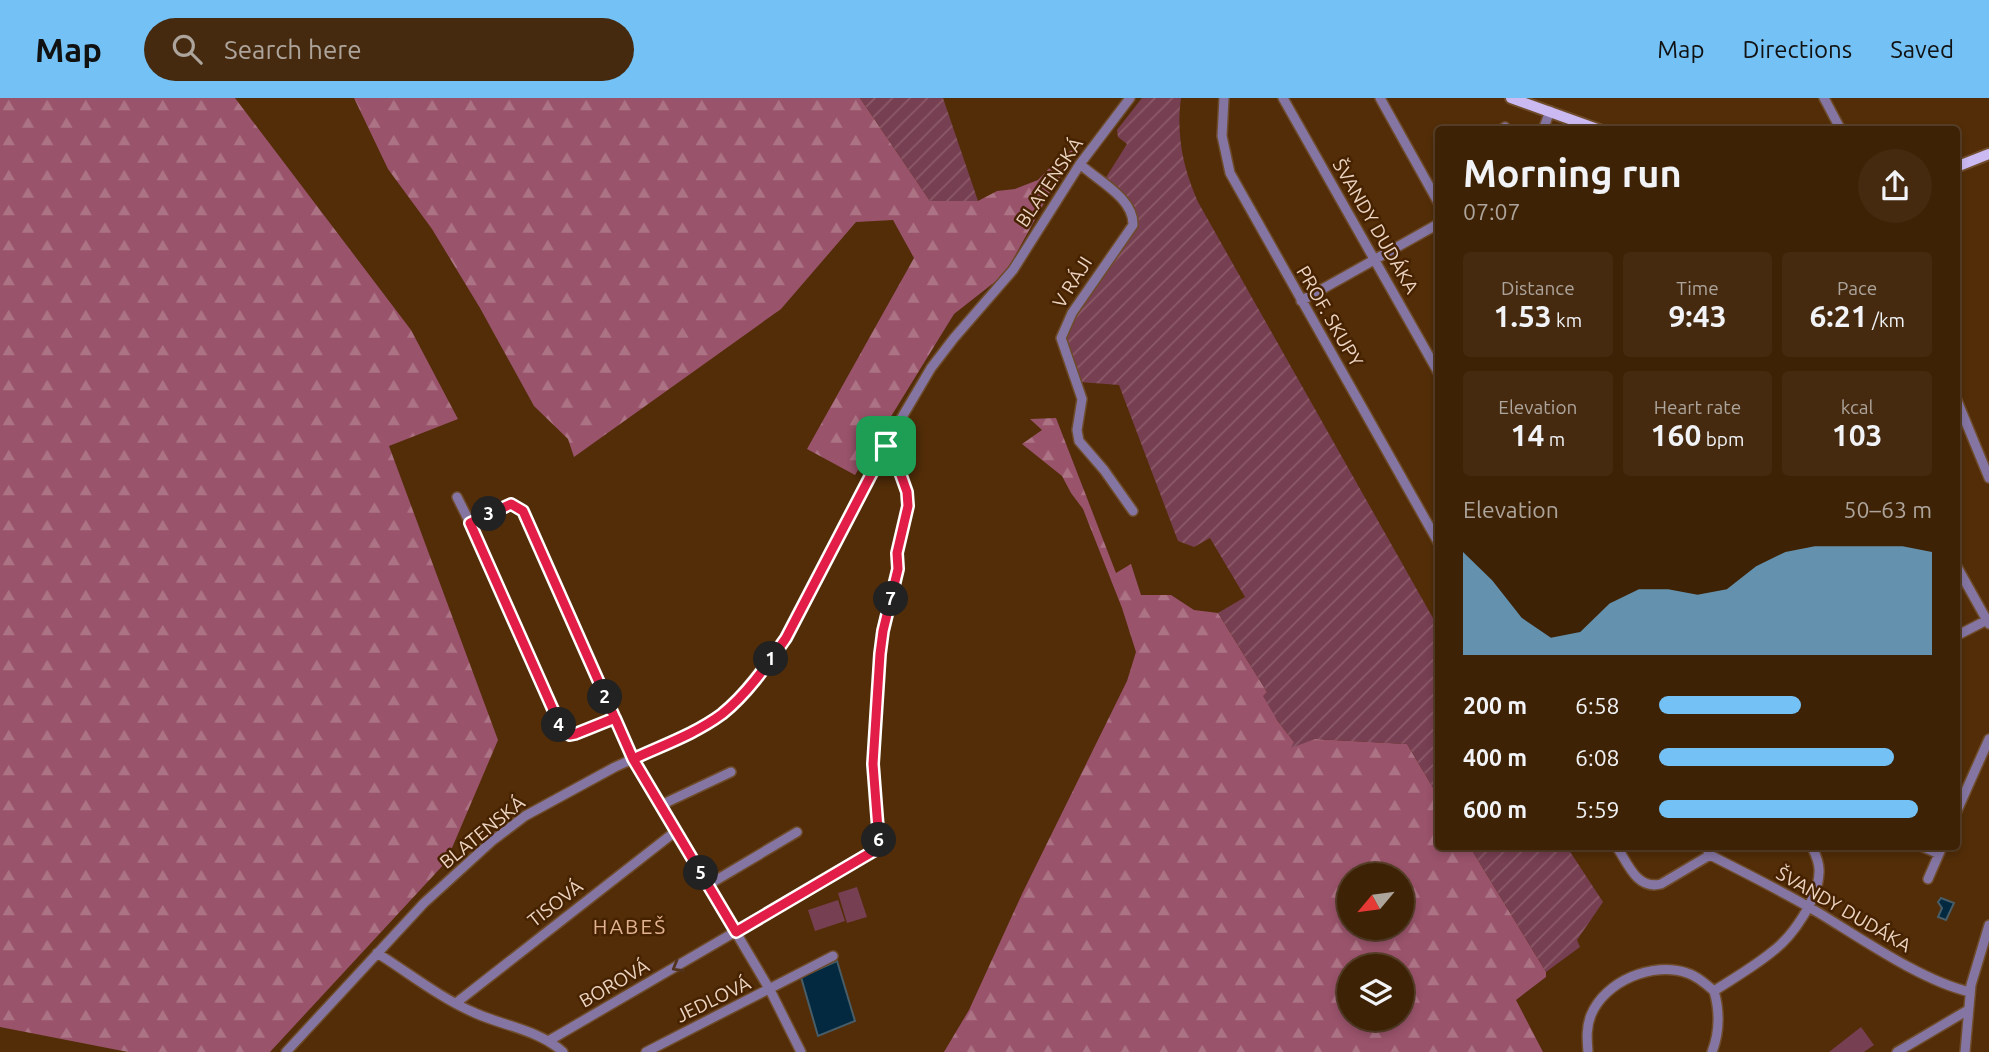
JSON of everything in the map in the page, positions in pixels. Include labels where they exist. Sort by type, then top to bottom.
[{"type":"main road","points":[[1511,98],[1589,126]]},
{"type":"main road","points":[[1960,165],[1989,154]]},
{"type":"street","name":"BLATENSKÁ","points":[[286,1052],[424,903],[492,841],[525,816],[633,759],[692,732],[722,713],[742,694],[786,638],[886,446],[931,368],[1000,287],[1080,164],[1130,98]]},
{"type":"street","name":"PROF. SKUPY","points":[[1224,98],[1222,136],[1230,173],[1435,537]]},
{"type":"street","name":"ŠVANDY DUDÁKA","points":[[1283,98],[1435,367]]},
{"type":"street","points":[[1380,98],[1435,197]]},
{"type":"street","points":[[1824,98],[1839,126]]},
{"type":"street","points":[[1544,126],[1550,111]]},
{"type":"street","name":"V RÁJI","points":[[1080,164],[1127,205],[1133,225],[1072,313],[1063,331],[1061,343],[1082,399],[1077,430],[1079,441],[1133,511]]},
{"type":"street","points":[[1301,301],[1435,226]]},
{"type":"street","points":[[1960,406],[1989,478]]},
{"type":"street","name":"BOROVÁ","points":[[550,1040],[877,849],[879,842],[873,764],[880,654],[908,506],[907,492],[892,450],[886,446]]},
{"type":"street","points":[[457,497],[563,732],[575,734],[615,718]]},
{"type":"street","points":[[470,523],[511,504],[523,511],[633,759],[771,990],[801,1052]]},
{"type":"street","points":[[1960,572],[1988,621],[1960,634]]},
{"type":"street","points":[[1960,804],[1989,739]]},
{"type":"street","points":[[661,805],[730,772]]},
{"type":"street","name":"TISOVÁ","points":[[456,1003],[676,831]]},
{"type":"street","points":[[708,885],[797,832]]},
{"type":"street","points":[[1619,850],[1637,878],[1654,886],[1661,884],[1708,851]]},
{"type":"street","points":[[1714,990],[1774,951],[1791,934],[1808,907],[1819,877],[1813,850]]},
{"type":"street","points":[[1928,879],[1940,850]]},
{"type":"street","name":"ŠVANDY DUDÁKA","points":[[1708,851],[1891,957],[1946,984],[1970,992]]},
{"type":"street","points":[[1965,1052],[1970,992],[1989,925]]},
{"type":"street","points":[[377,953],[456,1003],[475,1013],[550,1040],[564,1052]]},
{"type":"street","name":"JEDLOVÁ","points":[[646,1052],[833,956]]},
{"type":"street","points":[[1588,1052],[1587,1026],[1592,1013],[1612,988],[1633,976],[1659,970],[1687,972],[1714,990],[1720,1019],[1712,1052]]},
{"type":"street","points":[[1897,1052],[1968,1010]]},
{"type":"shaded area","points":[[860,98],[943,98],[978,201],[930,201]]},
{"type":"shaded area","points":[[1142,98],[1181,98],[1179,125],[1182,151],[1198,202],[1435,622],[1435,791],[1407,744],[1315,739],[1291,748],[1294,742],[1263,696],[1267,692],[1218,613],[1245,597],[1210,538],[1194,547],[1178,541],[1119,385],[1080,382],[1060,338],[1134,224],[1105,179],[1127,144],[1118,137],[1117,130]]},
{"type":"shaded area","points":[[1472,850],[1569,850],[1603,902],[1577,940],[1580,947],[1546,972]]},
{"type":"shaded area","points":[[857,887],[867,917],[847,923],[838,893]]},
{"type":"shaded area","points":[[838,900],[845,921],[815,931],[808,910]]},
{"type":"shaded area","points":[[1861,1027],[1874,1045],[1864,1052],[1829,1052]]},
{"type":"green space","points":[[0,98],[235,98],[411,330],[458,419],[389,446],[498,740],[446,862],[270,1052],[128,1052],[0,1027]]},
{"type":"green space","points":[[354,98],[860,98],[930,201],[978,201],[997,191],[1015,189],[1038,180],[1060,157],[1081,145],[1049,194],[1005,274],[954,314],[855,475],[807,449],[914,258],[893,220],[856,222],[781,309],[574,457],[568,439],[534,406],[480,308],[432,229],[388,169]]},
{"type":"green space","points":[[1056,418],[1116,573],[1131,564],[1141,595],[1171,595],[1194,610],[1218,613],[1267,692],[1277,720],[1294,742],[1315,739],[1407,744],[1435,791],[1435,850],[1472,850],[1546,972],[1546,977],[1516,1000],[1543,1052],[944,1052],[969,1010],[1022,894],[1127,681],[1136,652],[1122,608],[1083,509],[1062,476],[1022,444],[1042,430],[1030,419]]},
{"type":"water","points":[[1941,898],[1954,903],[1946,920],[1938,917],[1942,908],[1938,902]]},
{"type":"water","points":[[837,961],[855,1021],[818,1036],[801,977]]},
{"type":"district","name":"HABEŠ","points":[[630,927]]},
{"type":"route","points":[[886,446],[786,638],[765,667],[722,713],[692,732],[633,759],[615,718],[523,511],[511,504],[470,523],[563,732],[575,734],[615,718],[628,748],[633,759],[736,932],[877,849],[879,842],[873,764],[880,654],[908,506],[907,492],[892,450],[886,446]]}]
